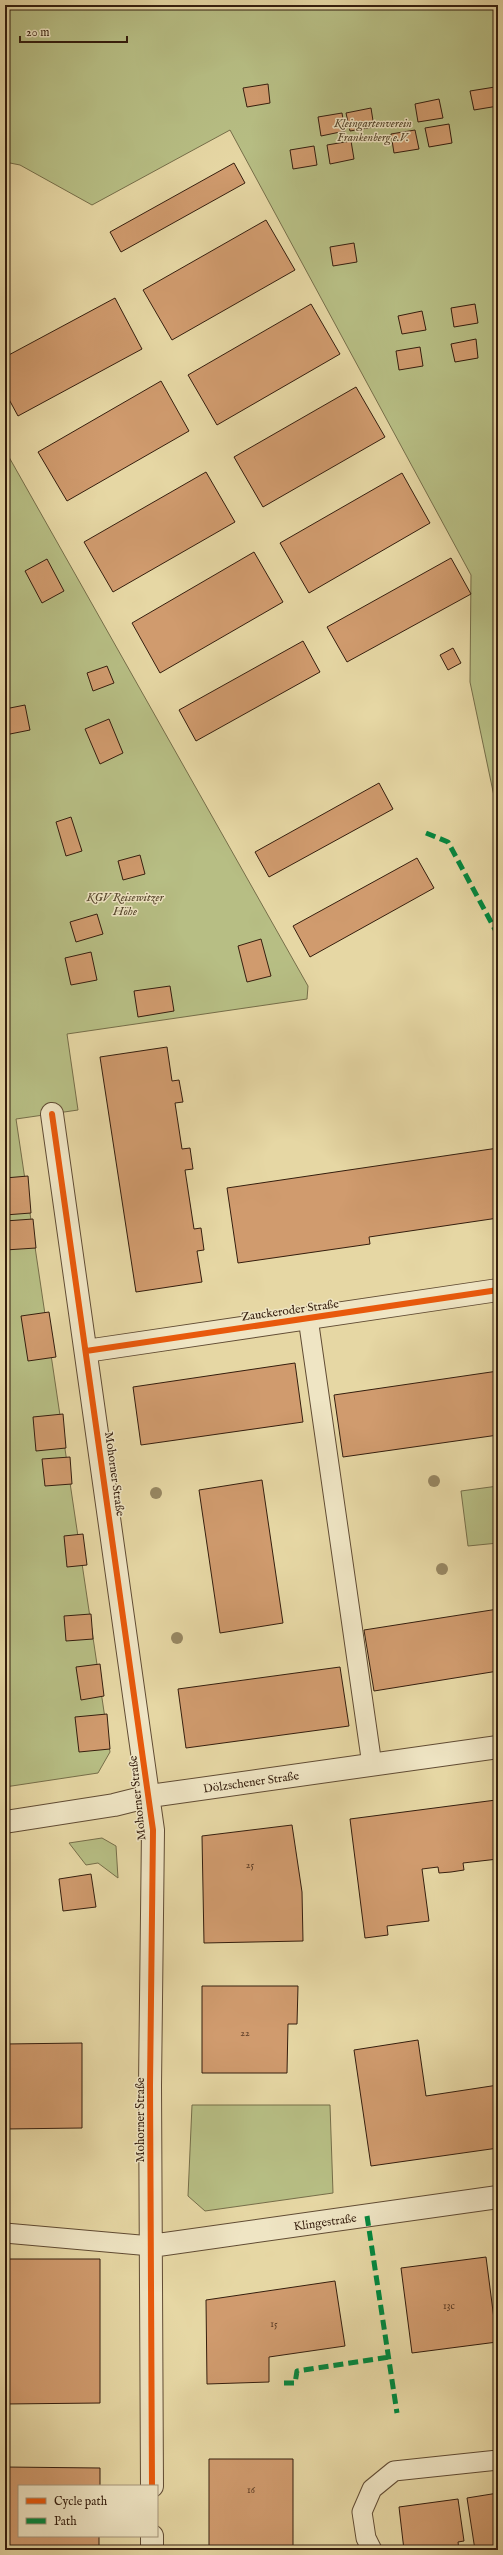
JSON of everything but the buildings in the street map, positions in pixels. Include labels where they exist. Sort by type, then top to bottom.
[{"type":"street","name":"Mohorner Straße","points":[[52,1114],[150,1796],[153,1830],[151,2246],[152,2485]]},
{"type":"street","name":"Zauckeroder Straße","points":[[86,1351],[498,1290]]},
{"type":"street","name":"Dölzschener Straße","points":[[5,1822],[114,1805],[150,1796],[498,1747]]},
{"type":"street","name":"Klingestraße","points":[[151,2246],[498,2197]]},
{"type":"street","points":[[152,2537],[152,2550]]},
{"type":"lane","points":[[308,1318],[372,1765]]},
{"type":"lane","points":[[5,2233],[151,2246]]},
{"type":"lane","points":[[372,2550],[366,2538],[362,2512],[372,2489],[394,2471],[498,2460]]},
{"type":"green space","name":"Kleingartenverein Frankenberg e.V.","points":[[5,5],[498,5],[498,815],[470,682],[471,575],[230,130],[92,205],[20,165],[5,162]]},
{"type":"green space","name":"KGV Reisewitzer Höhe","points":[[5,450],[308,986],[307,999],[67,1034],[78,1110],[16,1119],[110,1752],[98,1773],[5,1787]]},
{"type":"green space","points":[[498,1486],[498,1543],[468,1546],[461,1491]]},
{"type":"green space","points":[[102,1838],[116,1846],[118,1878],[98,1863],[86,1865],[69,1843]]},
{"type":"green space","points":[[192,2105],[330,2105],[333,2193],[205,2211],[188,2196]]},
{"type":"marked path","points":[[426,833],[448,842],[498,935]]},
{"type":"marked path","points":[[367,2216],[397,2413]]},
{"type":"marked path","points":[[284,2383],[295,2383],[297,2371],[389,2357]]},
{"type":"cycle path","points":[[52,1114],[153,1830],[150,2085],[152,2485]]},
{"type":"cycle path","points":[[86,1351],[498,1290]]}]
